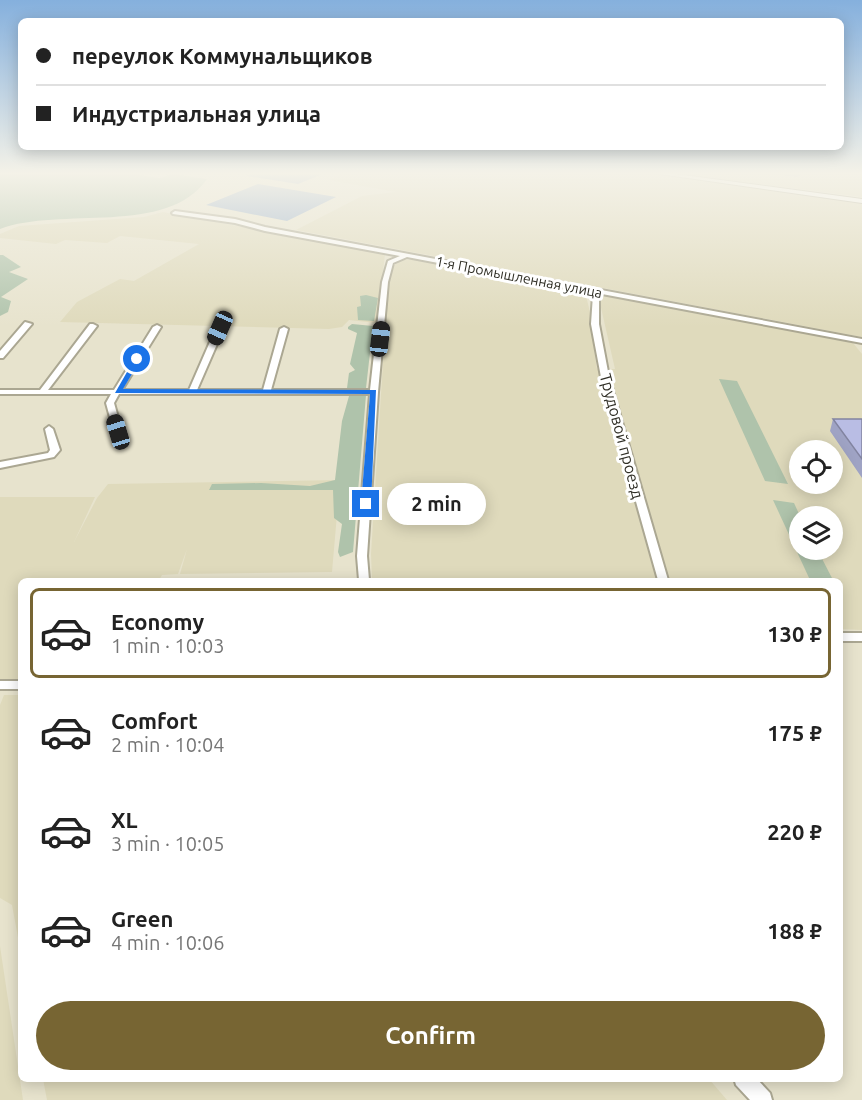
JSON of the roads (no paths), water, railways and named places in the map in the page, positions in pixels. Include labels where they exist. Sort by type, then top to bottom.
[{"type":"street","name":"1-я Промышленная улица","points":[[245,224],[862,341]]},
{"type":"street","points":[[364,578],[362,556],[374,392],[388,266],[396,259],[414,257]]},
{"type":"street","name":"Трудовой проезд","points":[[602,292],[596,295],[595,324],[605,377],[662,578]]},
{"type":"street","points":[[0,356],[28,324]]},
{"type":"street","points":[[42,392],[93,326]]},
{"type":"street","points":[[118,432],[110,403],[157,327]]},
{"type":"street","points":[[192,392],[220,328]]},
{"type":"street","points":[[266,392],[284,329]]},
{"type":"street","points":[[0,392],[374,392]]},
{"type":"street","points":[[0,465],[51,455],[55,450],[48,429]]},
{"type":"street","points":[[843,637],[862,637]]},
{"type":"street","points":[[0,685],[18,685]]},
{"type":"street","points":[[747,1082],[763,1100]]}]
